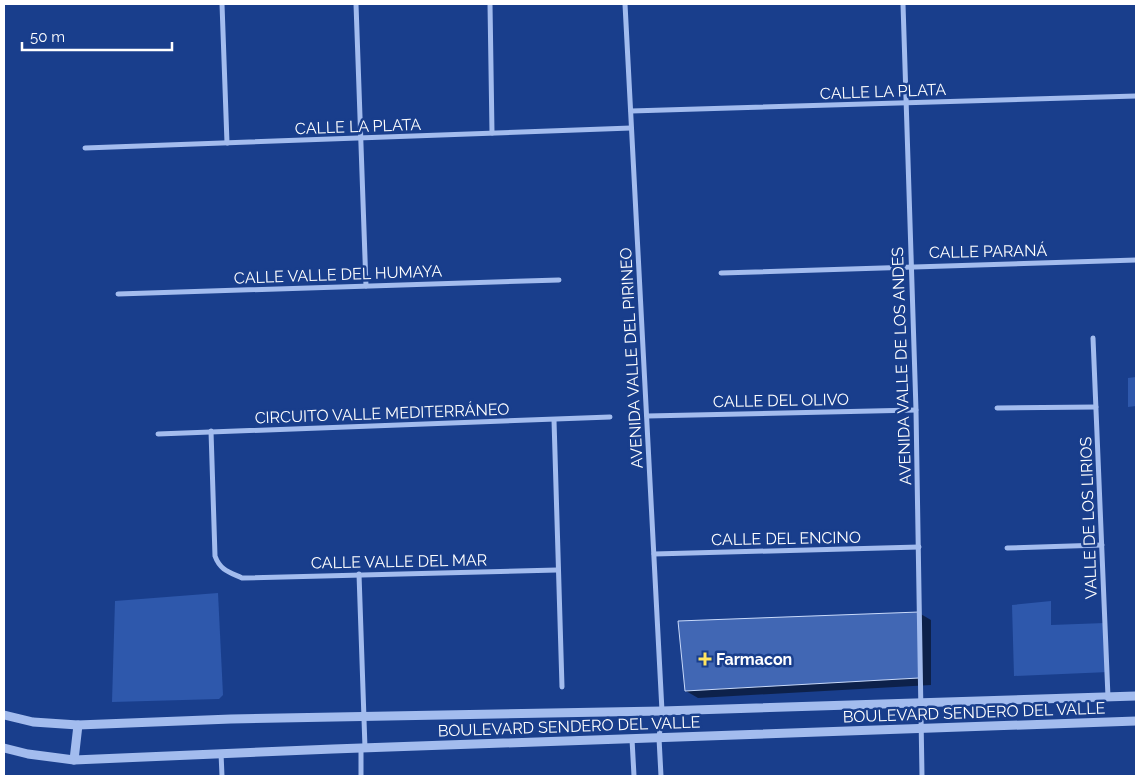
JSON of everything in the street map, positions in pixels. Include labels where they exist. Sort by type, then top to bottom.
[{"type":"street","points":[[222,4],[227,143]]},
{"type":"street","points":[[356,4],[366,286]]},
{"type":"street","points":[[490,4],[492,133]]},
{"type":"street","name":"AVENIDA VALLE DEL PIRINEO","points":[[625,4],[662,711],[659,738],[661,776]]},
{"type":"street","name":"AVENIDA VALLE DE LOS ANDES","points":[[904,4],[910,266],[916,410],[922,776]]},
{"type":"street","name":"CALLE LA PLATA","points":[[631,111],[1136,96]]},
{"type":"street","name":"CALLE LA PLATA","points":[[85,148],[632,128]]},
{"type":"street","name":"CALLE PARANÁ","points":[[721,272],[1136,260]]},
{"type":"street","name":"CALLE VALLE DEL HUMAYA","points":[[118,294],[559,280]]},
{"type":"street","name":"VALLE DE LOS LIRIOS","points":[[1094,338],[1108,697]]},
{"type":"street","points":[[997,408],[1096,407]]},
{"type":"street","name":"CALLE DEL OLIVO","points":[[647,416],[916,410]]},
{"type":"street","name":"CIRCUITO VALLE MEDITERRÁNEO","points":[[158,434],[610,417]]},
{"type":"street","points":[[554,420],[557,570],[562,686]]},
{"type":"street","name":"CALLE VALLE DEL MAR","points":[[211,431],[215,556],[218,565],[225,571],[242,578],[557,570]]},
{"type":"street","points":[[1007,548],[1102,545]]},
{"type":"street","name":"CALLE DEL ENCINO","points":[[654,554],[919,548]]},
{"type":"street","points":[[359,574],[364,716],[362,776]]},
{"type":"street","name":"BOULEVARD SENDERO DEL VALLE","points":[[4,716],[33,722],[78,725],[364,716],[662,711],[1136,696]]},
{"type":"street","name":"BOULEVARD SENDERO DEL VALLE","points":[[4,748],[28,754],[74,760],[221,753],[1136,721]]},
{"type":"street","points":[[74,760],[78,725]]},
{"type":"street","points":[[632,739],[634,776]]},
{"type":"street","points":[[221,753],[222,776]]},
{"type":"shaded area","points":[[1136,377],[1136,406],[1128,407],[1128,378]]},
{"type":"shaded area","points":[[218,593],[223,695],[219,699],[112,702],[115,601]]},
{"type":"shaded area","points":[[1051,601],[1051,625],[1105,623],[1109,672],[1014,676],[1012,605]]},
{"type":"building","points":[[919,612],[919,678],[685,691],[678,621]]},
{"type":"place","name":"Farmacon","points":[[705,659]]}]
